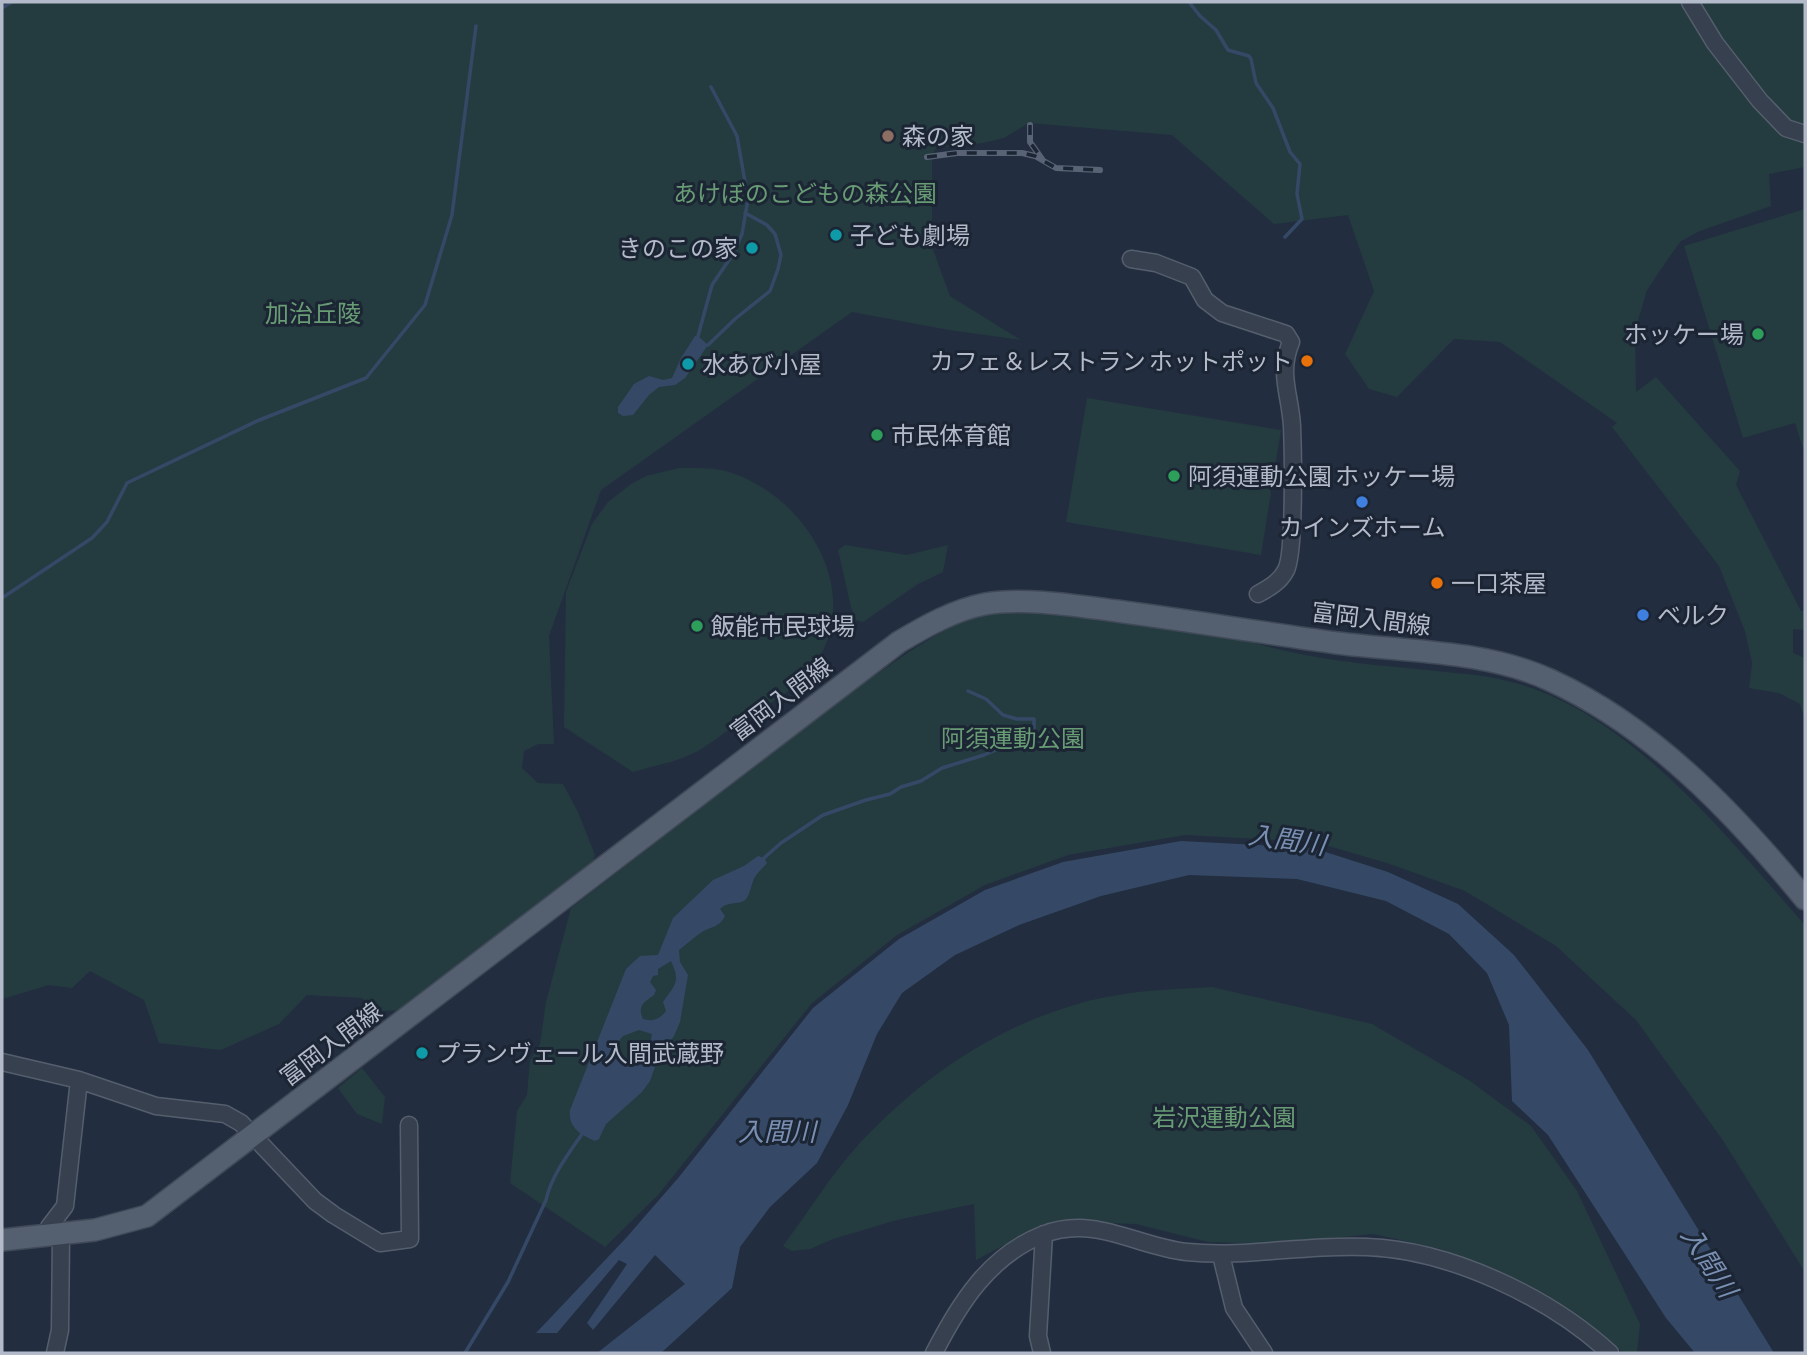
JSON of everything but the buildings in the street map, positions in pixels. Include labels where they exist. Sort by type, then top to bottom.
[{"type":"main road","name":"富岡入間線","points":[[2,1240],[95,1230],[147,1216],[899,642],[942,617],[986,604],[1023,602],[1082,607],[1337,643],[1444,654],[1496,662],[1548,679],[1573,691],[1664,752],[1715,799],[1770,856],[1805,899]]},
{"type":"street","points":[[1690,2],[1715,43],[1760,101],[1786,128],[1805,134]]},
{"type":"street","points":[[1131,259],[1156,263],[1192,277],[1213,308],[1286,334],[1292,342],[1285,357],[1284,381],[1292,424],[1290,558],[1281,578],[1258,594]]},
{"type":"street","points":[[2,1062],[79,1080],[156,1106],[225,1114],[241,1124],[315,1201],[380,1243],[410,1239],[408,1125]]},
{"type":"street","points":[[55,1353],[60,1330],[54,1235],[49,1227],[65,1206],[79,1080]]},
{"type":"street","points":[[934,1353],[967,1294],[980,1279],[1017,1248],[1044,1234],[1079,1228],[1111,1231],[1180,1251],[1221,1255],[1314,1248],[1367,1247],[1406,1251],[1448,1261],[1528,1296],[1576,1326],[1610,1353]]},
{"type":"street","points":[[1042,1353],[1038,1336],[1044,1234]]},
{"type":"street","points":[[1221,1255],[1234,1308],[1264,1353]]},
{"type":"green space","name":"加治丘陵","points":[[2,2],[1805,2],[1805,167],[1769,174],[1771,206],[1700,231],[1681,241],[1647,290],[1635,331],[1636,392],[1656,377],[1740,471],[1736,485],[1801,611],[1805,611],[1805,630],[1793,629],[1793,653],[1805,658],[1805,720],[1800,704],[1779,693],[1749,688],[1752,663],[1745,631],[1719,566],[1612,427],[1617,423],[1500,342],[1454,339],[1397,397],[1369,389],[1345,354],[1374,291],[1348,215],[1274,224],[1172,135],[1029,123],[1004,138],[936,148],[932,156],[932,247],[950,296],[1021,340],[852,312],[601,490],[549,636],[554,744],[538,744],[524,751],[522,768],[538,783],[563,784],[578,812],[595,855],[591,868],[416,1010],[378,1011],[362,998],[307,995],[279,1024],[221,1050],[159,1043],[144,1000],[90,971],[72,988],[49,985],[2,999]]},
{"type":"green space","name":"ホッケー場","points":[[1805,209],[1805,454],[1795,423],[1743,438],[1684,246]]},
{"type":"green space","name":"阿須運動公園 ホッケー場","points":[[1087,398],[1281,430],[1261,555],[1066,522]]},
{"type":"green space","name":"飯能市民球場","points":[[679,468],[713,469],[732,473],[760,486],[785,504],[805,527],[821,553],[831,582],[833,611],[827,641],[812,669],[797,685],[694,753],[633,772],[564,727],[566,592],[592,524],[608,502],[646,476]]},
{"type":"green space","points":[[845,545],[907,555],[948,545],[943,572],[918,584],[863,622],[856,620],[851,607],[838,550]]},
{"type":"green space","name":"阿須運動公園","points":[[1021,607],[1242,639],[1317,657],[1499,679],[1545,693],[1588,715],[1630,744],[1706,814],[1805,925],[1805,1272],[1722,1139],[1636,1020],[1556,946],[1465,891],[1390,864],[1315,842],[1185,835],[1068,855],[985,885],[897,935],[812,1003],[658,1195],[605,1247],[510,1183],[517,1111],[527,1095],[530,1060],[540,1044],[546,1002],[571,908],[849,693],[909,652],[973,612]]},
{"type":"green space","name":"岩沢運動公園","points":[[1212,987],[1372,1024],[1470,1081],[1531,1126],[1577,1191],[1640,1324],[1637,1353],[1624,1353],[1586,1325],[1508,1276],[1441,1249],[1373,1234],[1271,1244],[1208,1242],[1136,1224],[1067,1221],[1044,1224],[976,1260],[974,1204],[897,1220],[833,1239],[810,1249],[792,1251],[783,1246],[859,1144],[912,1093],[971,1051],[1036,1018],[1070,1006],[1132,993]]},
{"type":"green space","points":[[362,1068],[385,1097],[382,1124],[357,1114],[338,1088]]},
{"type":"water","points":[[695,336],[708,345],[685,378],[675,385],[659,387],[633,415],[623,416],[618,413],[618,407],[634,384],[649,376],[663,380],[672,378]]},
{"type":"water","name":"入間川","points":[[1181,841],[1313,848],[1388,872],[1458,904],[1514,955],[1588,1050],[1774,1353],[1695,1353],[1666,1318],[1548,1135],[1512,1101],[1509,1025],[1487,973],[1449,934],[1386,901],[1297,879],[1189,875],[1101,896],[1019,925],[955,955],[902,993],[877,1034],[848,1105],[817,1163],[770,1207],[740,1247],[732,1288],[661,1353],[597,1353],[685,1284],[655,1255],[593,1330],[587,1323],[627,1264],[619,1260],[557,1333],[536,1333],[626,1238],[679,1177],[813,1008],[899,939],[985,890],[1063,862]]},
{"type":"water","points":[[758,856],[764,858],[767,863],[755,877],[746,899],[723,906],[720,909],[725,916],[721,922],[699,934],[679,950],[680,962],[688,975],[680,1022],[657,1061],[650,1081],[642,1092],[606,1124],[599,1139],[595,1141],[584,1136],[573,1126],[570,1110],[626,969],[640,956],[658,955],[673,918],[713,880],[744,866]],"holes":[[[671,961],[676,979],[663,1002],[666,1011],[656,1019],[643,1019],[641,1008],[656,990],[650,982],[653,976],[658,975],[658,969]],[[639,1030],[652,1034],[651,1040],[632,1058],[619,1059],[614,1047],[623,1036]]]},
{"type":"waterway","points":[[2,8],[12,2]]},
{"type":"waterway","points":[[1189,2],[1216,30],[1228,50],[1249,56],[1256,83],[1273,108],[1290,152],[1300,164],[1297,194],[1302,219],[1285,237]]},
{"type":"waterway","points":[[2,598],[92,538],[107,522],[127,483],[257,421],[366,378],[425,305],[452,215],[476,26]]},
{"type":"waterway","points":[[698,336],[712,285],[733,254],[742,234],[748,199],[737,136],[711,87]]},
{"type":"waterway","points":[[708,345],[770,291],[778,269],[781,255],[775,234],[767,225],[745,213]]},
{"type":"waterway","points":[[764,858],[781,843],[823,815],[890,794],[901,787],[921,781],[942,768],[984,755],[1030,735],[1034,728],[1034,719],[1017,719],[1003,715],[986,699],[968,691]]},
{"type":"waterway","points":[[465,1353],[508,1282],[556,1174],[582,1134]]},
{"type":"railway","points":[[1030,125],[1030,142],[1042,159]]},
{"type":"railway","points":[[927,157],[957,153],[1022,153],[1035,156],[1056,168],[1100,170]]},
{"type":"place","name":"森の家","points":[[888,136]]},
{"type":"place","name":"子ども劇場","points":[[836,235]]},
{"type":"place","name":"きのこの家","points":[[752,248]]},
{"type":"place","name":"ホッケー場","points":[[1758,334]]},
{"type":"place","name":"カフェ＆レストラン ホットポット","points":[[1307,361]]},
{"type":"place","name":"水あび小屋","points":[[688,364]]},
{"type":"place","name":"市民体育館","points":[[877,435]]},
{"type":"place","name":"阿須運動公園 ホッケー場","points":[[1174,476]]},
{"type":"place","name":"カインズホーム","points":[[1362,502]]},
{"type":"place","name":"一口茶屋","points":[[1437,583]]},
{"type":"place","name":"ベルク","points":[[1643,615]]},
{"type":"place","name":"飯能市民球場","points":[[697,626]]},
{"type":"place","name":"プランヴェール入間武蔵野","points":[[422,1053]]},
{"type":"park label","name":"あけぼのこどもの森公園","points":[[805,193]]}]
